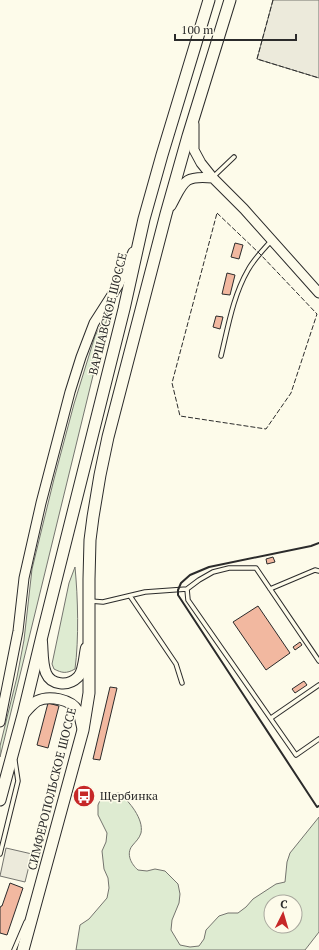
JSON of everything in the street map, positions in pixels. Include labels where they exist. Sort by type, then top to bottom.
[{"type":"main road","name":"ВАРШАВСКОЕ ШОССЕ","points":[[42,636],[124,309],[144,219],[209,0]]},
{"type":"main road","points":[[166,214],[230,0]]},
{"type":"main road","name":"СИМФЕРОПОЛЬСКОЕ ШОССЕ","points":[[23,950],[83,730],[89,692],[90,540],[93,517],[108,437],[166,214]]},
{"type":"main road","points":[[42,636],[43,661],[46,672],[50,679],[60,684],[66,684],[78,677],[81,670],[89,632]]},
{"type":"main road","points":[[0,800],[24,714],[42,636]]},
{"type":"main road","points":[[24,714],[39,700],[52,698],[58,699],[68,702],[78,711],[83,730]]},
{"type":"street","points":[[194,119],[194,150],[197,156],[213,178],[244,209],[319,293]]},
{"type":"street","points":[[166,214],[183,185],[187,181],[196,177],[213,178]]},
{"type":"street","points":[[0,722],[18,631],[26,571],[41,503],[70,392],[94,323],[119,284],[144,219]]},
{"type":"lane","points":[[213,178],[234,157]]},
{"type":"lane","points":[[221,356],[235,299],[241,284],[248,269],[271,241]]},
{"type":"lane","points":[[89,601],[103,602],[146,592],[187,589],[213,572],[229,568],[256,568],[319,661]]},
{"type":"lane","points":[[270,589],[315,570],[319,571]]},
{"type":"lane","points":[[187,589],[188,600],[296,755],[319,739]]},
{"type":"lane","points":[[130,596],[176,664],[182,683]]},
{"type":"lane","points":[[271,718],[319,685]]},
{"type":"lane","points":[[0,854],[18,781],[13,750]]},
{"type":"lane","points":[[14,950],[39,891]]},
{"type":"green space","points":[[107,313],[108,314],[0,757],[0,746],[17,677],[24,640],[32,569],[74,404],[95,336]]},
{"type":"green space","points":[[75,567],[78,618],[75,669],[69,672],[64,672],[54,669],[52,664],[69,583]]},
{"type":"green space","points":[[119,793],[135,811],[140,822],[141,833],[130,849],[129,856],[131,862],[138,870],[147,871],[155,869],[165,871],[178,884],[180,894],[179,903],[172,920],[171,930],[180,945],[190,947],[199,946],[204,939],[206,930],[219,916],[228,913],[238,913],[253,899],[276,884],[285,882],[287,862],[290,853],[319,817],[319,932],[305,950],[76,950],[80,925],[89,919],[107,898],[109,888],[108,878],[104,869],[102,851],[106,842],[107,833],[98,815],[98,805],[102,796]]},
{"type":"shaded area","points":[[273,0],[319,0],[319,78],[257,59]]},
{"type":"shaded area","points":[[6,848],[32,854],[25,882],[0,876]]},
{"type":"building","points":[[235,243],[243,245],[239,259],[231,257]]},
{"type":"building","points":[[227,273],[235,275],[230,295],[222,294]]},
{"type":"building","points":[[216,316],[223,317],[220,329],[213,327]]},
{"type":"building","points":[[273,557],[275,562],[267,564],[266,559]]},
{"type":"building","points":[[258,606],[290,653],[266,670],[233,622]]},
{"type":"building","points":[[300,642],[302,645],[295,650],[293,647]]},
{"type":"building","points":[[304,681],[307,685],[295,693],[292,689]]},
{"type":"building","points":[[110,687],[117,688],[100,760],[93,759]]},
{"type":"building","points":[[48,703],[59,706],[48,748],[37,745]]},
{"type":"building","points":[[10,883],[23,888],[7,935],[0,933],[0,908]]},
{"type":"fence","points":[[273,0],[257,59],[319,78]]},
{"type":"fence","points":[[217,213],[260,254],[317,314],[291,393],[266,429],[180,416],[172,383],[217,213]]},
{"type":"wall","points":[[319,543],[311,546],[209,567],[190,575],[181,583],[178,590],[178,595],[317,807],[319,806]]},
{"type":"place","name":"Щербинка","points":[[84,796]]}]
